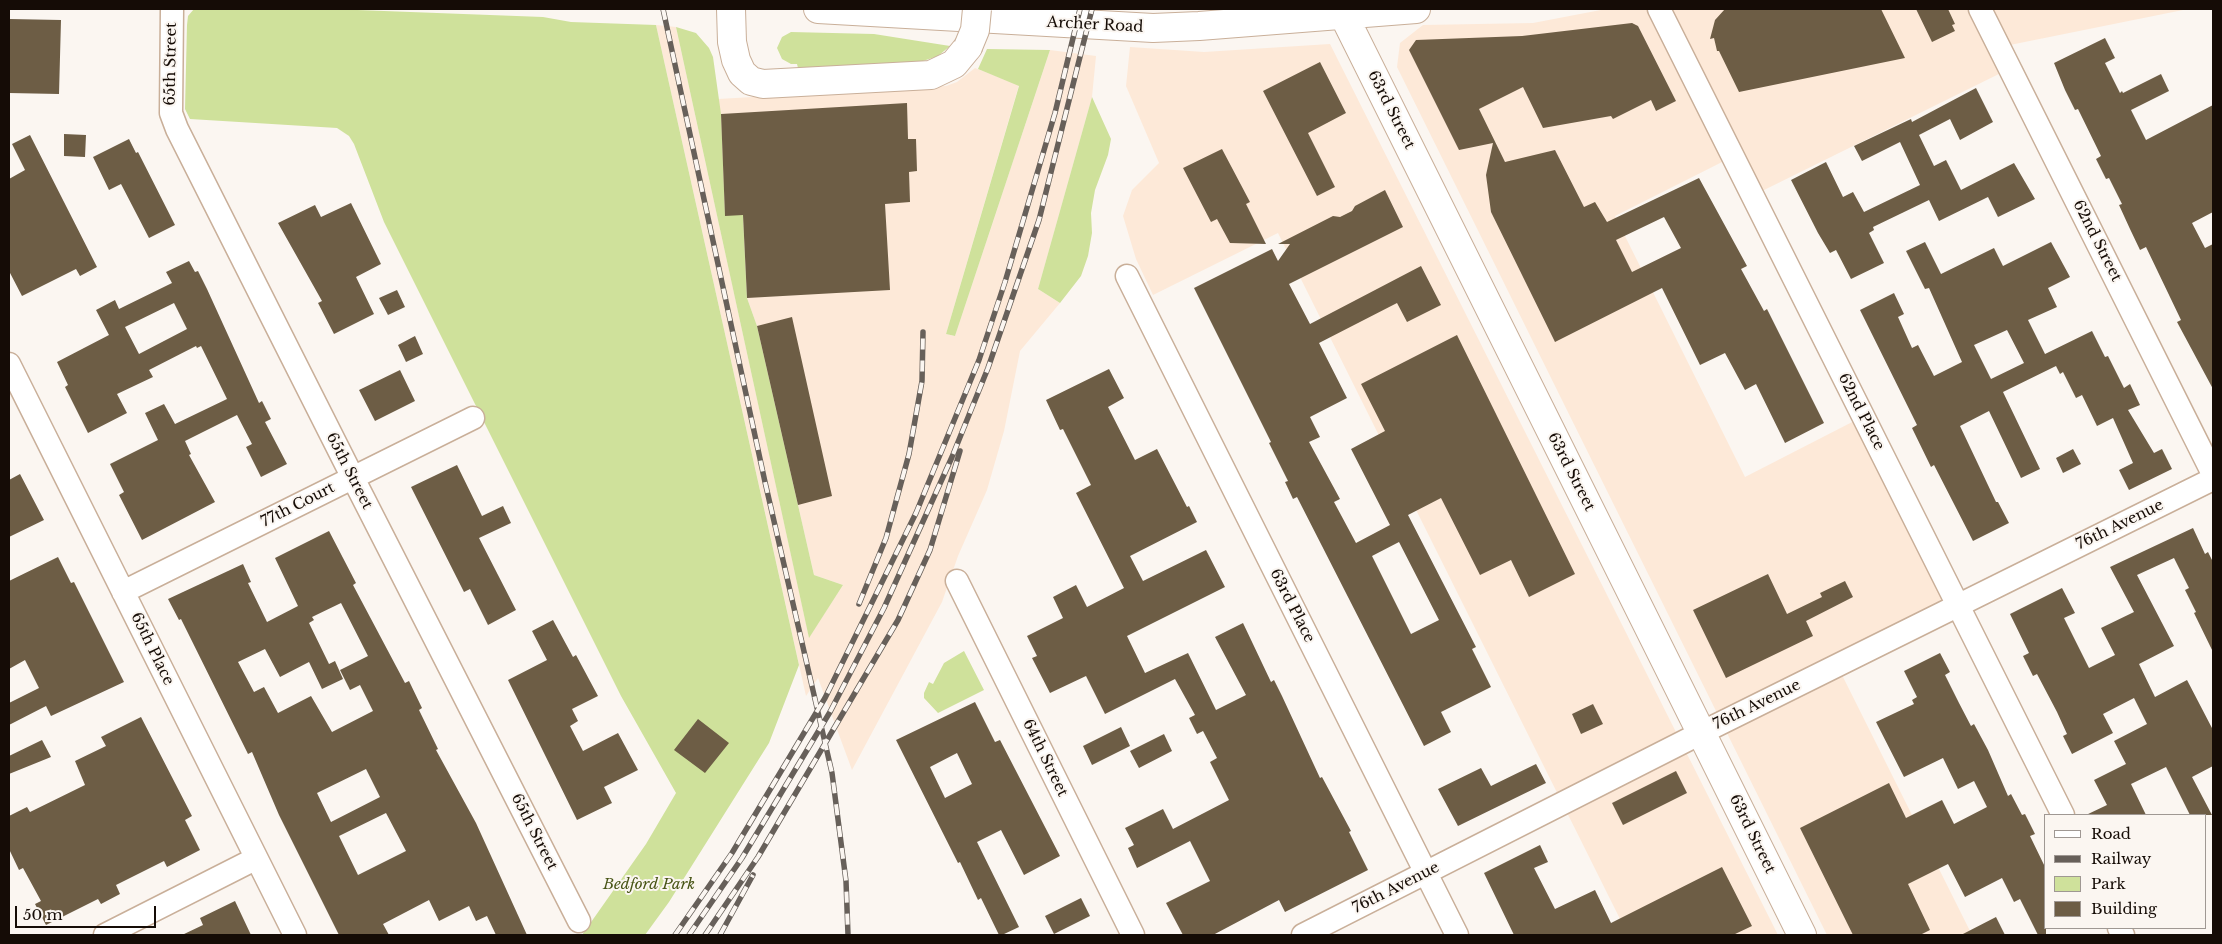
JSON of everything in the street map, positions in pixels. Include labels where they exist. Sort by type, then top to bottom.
[{"type":"main road","points":[[731,9],[732,42],[736,60],[742,73],[751,81],[763,84],[931,76],[954,64],[968,47],[974,30],[977,9]]},
{"type":"main road","name":"Archer Road","points":[[818,9],[1153,28],[1199,26],[1342,11],[1416,9]]},
{"type":"main road","name":"63rd Street","points":[[1342,11],[1802,935]]},
{"type":"street","name":"65th Street","points":[[172,9],[171,114],[353,478],[580,921]]},
{"type":"street","name":"62nd Place","points":[[1659,9],[2062,814]]},
{"type":"street","name":"62nd Street","points":[[1980,9],[2213,474]]},
{"type":"street","name":"63rd Place","points":[[1127,276],[1457,935]]},
{"type":"street","name":"65th Place","points":[[9,364],[255,859],[295,935]]},
{"type":"street","name":"77th Court","points":[[123,592],[473,418]]},
{"type":"street","name":"76th Avenue","points":[[1302,935],[1701,732],[2213,479]]},
{"type":"street","name":"64th Street","points":[[957,581],[1133,935]]},
{"type":"street","points":[[105,935],[255,859]]},
{"type":"shaded area","points":[[1606,9],[2188,9],[1995,48],[2007,70],[1756,194],[1736,155],[1615,216],[1745,477],[1860,418],[1957,611],[1838,667],[1972,935],[1827,935],[1397,67],[1400,43],[1423,25],[1533,23]]},
{"type":"shaded area","points":[[656,25],[676,27],[809,637],[843,585],[814,575],[757,326],[747,298],[743,215],[725,216],[718,99],[946,86],[957,82],[975,68],[1019,85],[946,334],[955,336],[1050,50],[1096,56],[1092,97],[1038,289],[1060,303],[1020,351],[1004,431],[987,490],[958,556],[942,602],[852,770],[818,678],[806,696]]},
{"type":"shaded area","points":[[1330,44],[1778,935],[1628,935],[1278,233],[1153,295],[1136,259],[1123,216],[1132,190],[1159,163],[1126,86],[1130,47],[1204,52]]},
{"type":"green space","name":"Bedford Park","points":[[194,9],[331,9],[543,17],[571,22],[656,25],[799,665],[769,743],[669,902],[645,935],[582,935],[646,844],[676,793],[621,696],[384,222],[354,144],[349,136],[337,128],[190,119],[185,109],[187,25],[188,16]]},
{"type":"green space","points":[[676,27],[696,33],[709,48],[713,57],[721,114],[725,215],[743,215],[747,298],[757,326],[814,575],[843,585],[809,638]]},
{"type":"green space","points":[[791,32],[874,34],[950,46],[938,56],[920,62],[798,68],[797,64],[791,64],[782,59],[777,48],[782,37]]},
{"type":"green space","points":[[987,49],[1050,50],[955,336],[946,334],[1019,86],[978,69]]},
{"type":"green space","points":[[1092,97],[1111,139],[1108,155],[1095,190],[1091,213],[1092,233],[1088,256],[1081,276],[1060,303],[1038,289]]},
{"type":"green space","points":[[964,651],[984,690],[938,713],[924,698],[924,693],[929,682],[933,684],[944,663]]},
{"type":"building","points":[[1725,9],[1881,9],[1905,58],[1739,92],[1719,51],[1717,51],[1714,38],[1710,39],[1715,20]]},
{"type":"building","points":[[1916,9],[1948,9],[1955,24],[1952,25],[1955,31],[1932,42]]},
{"type":"building","points":[[9,19],[61,20],[59,94],[9,93]]},
{"type":"building","points":[[1632,23],[1638,26],[1676,101],[1656,111],[1651,100],[1613,119],[1611,116],[1543,128],[1523,87],[1479,109],[1505,162],[1555,150],[1584,207],[1595,202],[1607,222],[1699,178],[1747,266],[1741,269],[1764,311],[1767,309],[1824,423],[1785,443],[1756,384],[1745,390],[1725,353],[1700,365],[1662,288],[1555,342],[1491,212],[1486,175],[1493,143],[1459,150],[1409,50],[1416,40],[1522,36]],"holes":[[[1664,217],[1681,248],[1632,272],[1616,240]]]},
{"type":"building","points":[[2105,38],[2115,58],[2105,63],[2120,93],[2161,74],[2169,91],[2131,110],[2146,140],[2213,105],[2213,212],[2192,223],[2205,248],[2213,244],[2213,389],[2177,322],[2181,320],[2146,247],[2140,250],[2119,205],[2122,204],[2109,178],[2106,179],[2096,159],[2101,156],[2078,109],[2075,110],[2054,63]]},
{"type":"building","points":[[1320,62],[1346,113],[1308,133],[1335,187],[1317,196],[1263,91]]},
{"type":"building","points":[[1976,88],[1993,122],[1960,140],[1950,119],[1919,135],[1934,166],[1946,160],[1961,190],[2014,163],[2035,199],[1998,217],[1988,197],[1939,221],[1929,200],[1873,227],[1874,230],[1869,233],[1884,263],[1851,279],[1836,250],[1830,253],[1791,180],[1826,162],[1843,197],[1853,192],[1864,212],[1920,185],[1900,142],[1862,161],[1854,146],[1911,119],[1912,122]]},
{"type":"building","points":[[907,103],[908,139],[916,139],[917,171],[909,172],[910,202],[885,204],[890,290],[747,298],[743,215],[725,216],[721,114]]},
{"type":"building","points":[[64,134],[86,135],[85,157],[64,156]]},
{"type":"building","points":[[30,135],[97,267],[80,276],[76,269],[22,296],[9,271],[9,179],[25,170],[12,144]]},
{"type":"building","points":[[129,139],[136,153],[138,152],[175,225],[149,238],[121,184],[109,190],[93,157]]},
{"type":"building","points":[[1222,149],[1250,202],[1246,204],[1266,244],[1230,243],[1217,219],[1211,222],[1183,168]]},
{"type":"building","points":[[1385,190],[1403,227],[1289,284],[1310,324],[1421,266],[1441,305],[1407,322],[1397,303],[1319,343],[1347,398],[1310,417],[1320,437],[1309,442],[1340,499],[1334,502],[1356,543],[1390,525],[1351,449],[1385,431],[1361,384],[1457,335],[1575,574],[1529,597],[1511,560],[1480,575],[1441,498],[1408,515],[1476,647],[1472,649],[1491,687],[1441,712],[1451,732],[1424,746],[1297,497],[1293,499],[1285,482],[1288,481],[1269,443],[1271,442],[1194,288],[1272,249],[1278,261],[1290,244],[1278,244],[1333,216],[1340,217],[1352,211],[1355,206]],"holes":[[[1399,542],[1439,620],[1411,634],[1372,556]]]},
{"type":"building","points":[[351,203],[381,264],[356,277],[374,314],[334,334],[318,303],[322,301],[278,223],[315,205],[321,217]]},
{"type":"building","points":[[1925,242],[1941,274],[1994,248],[2003,266],[2051,242],[2070,277],[2048,288],[2057,307],[2028,320],[2045,354],[2092,331],[2105,357],[2108,356],[2124,388],[2130,384],[2140,405],[2128,410],[2154,453],[2162,449],[2172,469],[2129,490],[2119,470],[2133,463],[2113,418],[2097,426],[2082,395],[2076,398],[2063,372],[2060,374],[2056,366],[2003,392],[2040,469],[2021,478],[1989,411],[1960,426],[1996,502],[1998,502],[2009,523],[1973,541],[1934,465],[1931,467],[1912,428],[1917,425],[1860,310],[1894,293],[1904,314],[1898,317],[1912,348],[1918,345],[1934,376],[1962,362],[1929,288],[1925,289],[1906,251]],"holes":[[[2007,330],[2024,363],[1991,379],[1974,345]]]},
{"type":"building","points":[[189,261],[195,272],[198,271],[259,403],[262,401],[271,419],[265,422],[287,464],[261,477],[246,447],[252,444],[237,415],[185,441],[191,454],[189,455],[215,502],[142,540],[119,495],[124,492],[110,464],[158,440],[145,413],[164,404],[175,424],[227,399],[201,346],[197,348],[196,346],[149,370],[153,377],[117,394],[127,413],[88,433],[65,387],[68,385],[57,362],[109,335],[96,310],[115,300],[119,309],[172,283],[166,272]],"holes":[[[174,303],[187,329],[139,354],[125,327]]]},
{"type":"building","points":[[397,290],[405,307],[388,315],[379,298]]},
{"type":"building","points":[[792,317],[832,496],[798,505],[757,326]]},
{"type":"building","points":[[415,336],[423,354],[406,362],[398,345]]},
{"type":"building","points":[[1109,369],[1124,398],[1108,407],[1135,460],[1157,449],[1187,507],[1189,506],[1197,522],[1130,556],[1143,581],[1206,550],[1225,587],[1127,636],[1145,673],[1188,653],[1216,710],[1246,695],[1215,637],[1243,623],[1271,682],[1274,680],[1282,696],[1320,778],[1322,777],[1351,831],[1349,832],[1368,870],[1285,912],[1279,900],[1213,935],[1183,935],[1166,903],[1210,881],[1190,841],[1137,868],[1128,848],[1134,845],[1125,828],[1163,809],[1173,829],[1229,800],[1210,762],[1217,758],[1203,731],[1197,734],[1189,718],[1195,715],[1175,679],[1105,714],[1086,676],[1050,693],[1032,658],[1037,656],[1027,636],[1063,618],[1053,597],[1076,585],[1087,607],[1124,588],[1076,493],[1091,485],[1063,429],[1060,430],[1046,400]]},
{"type":"building","points":[[400,370],[415,401],[375,421],[359,390]]},
{"type":"building","points":[[2073,449],[2081,464],[2063,473],[2056,458]]},
{"type":"building","points":[[457,465],[482,516],[503,506],[511,523],[479,538],[516,610],[488,625],[470,589],[464,592],[411,487]]},
{"type":"building","points":[[20,474],[44,520],[9,537],[9,480]]},
{"type":"building","points":[[2193,528],[2205,554],[2208,552],[2213,562],[2213,652],[2194,613],[2196,612],[2185,590],[2189,588],[2174,558],[2137,575],[2174,646],[2139,664],[2155,697],[2187,680],[2213,730],[2213,766],[2192,777],[2212,815],[2190,814],[2166,767],[2131,784],[2146,814],[2088,814],[2107,805],[2094,780],[2126,764],[2114,741],[2147,724],[2134,698],[2103,714],[2113,733],[2072,754],[2063,736],[2067,734],[2057,712],[2037,674],[2033,676],[2023,656],[2029,653],[2010,614],[2062,588],[2075,613],[2064,618],[2089,668],[2115,655],[2101,628],[2134,612],[2110,567]]},
{"type":"building","points":[[329,531],[356,583],[353,585],[405,683],[409,681],[422,708],[419,710],[438,749],[436,750],[476,823],[527,935],[496,935],[487,916],[476,921],[469,906],[439,921],[429,900],[383,924],[389,935],[339,935],[279,815],[252,752],[248,754],[181,619],[179,620],[168,599],[243,564],[251,582],[248,583],[267,622],[298,606],[275,558]],"holes":[[[341,603],[368,656],[340,670],[350,690],[360,685],[373,711],[332,732],[311,696],[278,713],[264,687],[254,692],[238,662],[265,649],[280,677],[309,662],[322,689],[343,679],[335,661],[329,664],[309,623],[314,620],[312,617]],[[366,769],[380,797],[331,822],[317,793]],[[386,813],[406,851],[358,875],[339,836]]]},
{"type":"building","points":[[58,557],[71,583],[74,582],[124,682],[51,716],[46,706],[9,725],[9,703],[39,688],[25,660],[9,669],[9,581]]},
{"type":"building","points":[[1768,574],[1787,614],[1822,597],[1820,593],[1845,581],[1853,597],[1806,621],[1813,636],[1726,678],[1693,610]]},
{"type":"building","points":[[553,620],[573,657],[576,655],[598,696],[572,709],[578,721],[570,726],[583,751],[618,733],[638,770],[604,787],[612,803],[577,820],[508,680],[547,660],[532,631]]},
{"type":"building","points":[[1940,653],[1950,672],[1945,675],[1971,726],[1974,724],[1988,750],[2008,796],[2011,794],[2022,815],[2025,814],[2035,834],[2030,836],[2044,865],[2044,929],[2046,929],[2046,935],[2038,935],[2020,899],[2014,902],[2002,878],[1965,897],[1948,864],[1908,884],[1930,930],[1920,935],[1853,935],[1800,828],[1889,783],[1906,818],[1942,800],[1954,824],[1987,807],[1974,781],[1958,789],[1943,758],[1904,777],[1876,722],[1914,704],[1912,700],[1917,697],[1904,671]]},
{"type":"building","points":[[975,702],[995,742],[1000,740],[1060,856],[1024,875],[1001,830],[977,842],[1019,927],[999,935],[981,898],[978,900],[960,862],[958,863],[896,740]],"holes":[[[957,753],[972,784],[945,798],[930,767]]]},
{"type":"building","points":[[1593,704],[1603,724],[1581,734],[1572,714]]},
{"type":"building","points":[[141,717],[192,816],[185,820],[200,850],[167,867],[164,861],[116,885],[120,894],[101,904],[98,899],[46,925],[35,904],[41,901],[23,868],[19,870],[9,849],[9,816],[27,807],[30,812],[85,785],[75,761],[106,746],[101,737]]},
{"type":"building","points":[[698,719],[729,743],[705,773],[674,750]]},
{"type":"building","points":[[1121,727],[1130,746],[1092,765],[1083,746]]},
{"type":"building","points":[[1164,734],[1172,751],[1139,768],[1130,751]]},
{"type":"building","points":[[42,740],[51,757],[9,774],[9,756]]},
{"type":"building","points":[[1536,764],[1546,783],[1458,826],[1438,789],[1481,768],[1491,786]]},
{"type":"building","points":[[1676,771],[1687,793],[1623,825],[1612,803]]},
{"type":"building","points":[[1540,845],[1548,862],[1534,868],[1555,909],[1595,890],[1611,923],[1722,867],[1752,926],[1733,935],[1514,935],[1484,873]]},
{"type":"building","points":[[1081,898],[1090,916],[1054,934],[1045,916]]},
{"type":"building","points":[[235,901],[251,935],[182,935],[203,925],[200,918]]},
{"type":"building","points":[[1996,917],[2005,935],[1961,935]]},
{"type":"railway","points":[[663,9],[765,482],[832,773],[846,881],[848,935]]},
{"type":"railway","points":[[675,935],[732,853],[825,698],[916,513],[979,360],[1005,282],[1055,113],[1080,9]]},
{"type":"railway","points":[[689,935],[742,858],[830,712],[884,608],[952,457],[988,368],[1039,220],[1092,9]]},
{"type":"railway","points":[[859,604],[886,538],[909,454],[922,381],[923,332]]},
{"type":"railway","points":[[705,935],[758,857],[898,620],[930,550],[960,451]]},
{"type":"railway","points":[[720,935],[753,875]]}]
